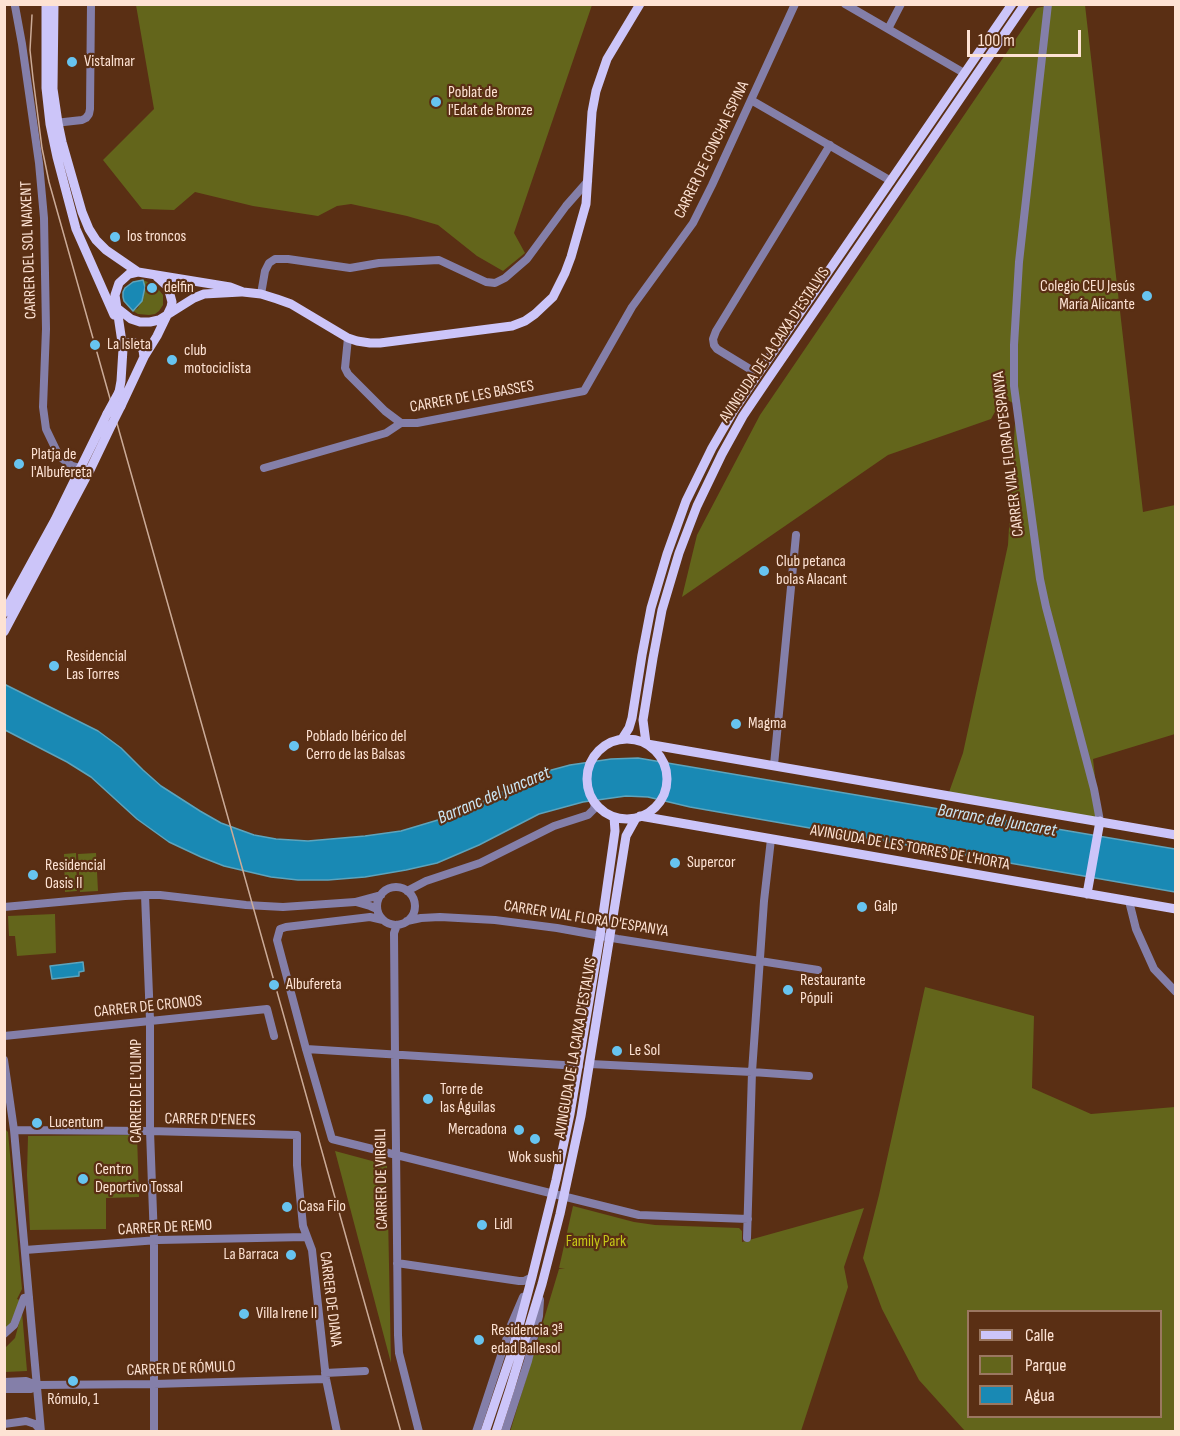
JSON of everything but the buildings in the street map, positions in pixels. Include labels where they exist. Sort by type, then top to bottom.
[{"type":"main road","points":[[46,4],[46,88],[54,123],[62,142],[82,212],[96,240],[106,250],[138,272]]},
{"type":"main road","points":[[54,4],[54,123],[57,158],[80,239],[120,328]]},
{"type":"main road","points":[[4,632],[85,469],[118,392],[123,349],[115,296],[118,283],[129,274],[138,272],[261,294],[291,304],[357,341],[380,343],[493,329],[525,321],[553,297],[565,273],[586,204],[592,112],[601,76],[607,59],[640,4]]},
{"type":"main road","name":"AVINGUDA DE LA CAIXA D'ESTALVIS","points":[[622,739],[632,718],[651,608],[667,554],[686,501],[712,448],[758,374],[1011,4]]},
{"type":"main road","name":"AVINGUDA DE LA CAIXA D'ESTALVIS","points":[[646,743],[643,720],[662,610],[679,553],[697,506],[722,454],[743,416],[1025,4]]},
{"type":"main road","points":[[152,274],[168,287],[172,302],[157,336]]},
{"type":"main road","points":[[102,289],[116,307],[131,319],[140,322],[159,320],[188,301],[204,294],[230,294],[243,291]]},
{"type":"main road","points":[[4,613],[55,519],[122,406],[144,357],[171,318],[188,301]]},
{"type":"main road","points":[[123,349],[125,345],[135,343],[140,345],[144,357]]},
{"type":"main road","points":[[646,743],[660,756],[666,768],[667,784],[664,796],[649,813],[638,817],[628,819],[608,814],[595,803],[588,788],[590,764],[604,746],[616,740],[634,739],[646,743],[1176,835]]},
{"type":"main road","name":"AVINGUDA DE LA CAIXA D'ESTALVIS","points":[[486,1431],[512,1352],[532,1277],[570,1114],[600,936],[615,817]]},
{"type":"main road","name":"AVINGUDA DE LA CAIXA D'ESTALVIS","points":[[496,1431],[542,1284],[564,1196],[590,1064],[626,836],[638,817]]},
{"type":"main road","name":"AVINGUDA DE LES TORRES DE L'HORTA","points":[[638,817],[1176,909]]},
{"type":"main road","name":"CARRER VIAL FLORA D'ESPANYA","points":[[1087,894],[1100,821]]},
{"type":"street","points":[[54,123],[82,120],[89,114],[91,4]]},
{"type":"street","name":"CARRER DE CONCHA ESPINA","points":[[584,391],[632,307],[693,223],[795,4]]},
{"type":"street","points":[[846,4],[964,73]]},
{"type":"street","points":[[888,29],[901,4]]},
{"type":"street","name":"CARRER VIAL FLORA D'ESPANYA","points":[[1048,4],[1019,262],[1014,386],[1040,579],[1092,780],[1100,821]]},
{"type":"street","name":"CARRER DEL SOL NAIXENT","points":[[15,6],[39,163],[44,218],[46,330],[43,407],[46,429],[60,456],[66,462],[85,469]]},
{"type":"street","points":[[751,100],[891,181]]},
{"type":"street","points":[[758,374],[717,350],[713,339],[830,146]]},
{"type":"street","points":[[261,294],[265,271],[269,263],[275,259],[350,268],[380,263],[439,260],[486,282],[495,283],[505,278],[526,259],[588,181]]},
{"type":"street","points":[[348,338],[345,368],[348,374],[385,411],[401,423]]},
{"type":"street","name":"CARRER DE LES BASSES","points":[[264,468],[386,433],[401,423],[417,423],[584,391]]},
{"type":"street","points":[[774,765],[796,535]]},
{"type":"street","points":[[407,891],[480,863],[554,826],[588,815],[594,809],[595,803]]},
{"type":"street","points":[[747,1238],[752,1071],[771,839]]},
{"type":"street","points":[[383,920],[377,909],[381,895],[395,887],[407,891],[415,905],[411,917],[397,925],[370,917],[286,927],[280,930],[277,940],[332,1139],[639,1215],[748,1220]]},
{"type":"street","name":"CARRER DE L'OLIMP","points":[[145,895],[154,1240],[154,1431]]},
{"type":"street","points":[[4,907],[160,895],[284,907],[355,902],[381,895]]},
{"type":"street","points":[[1129,901],[1136,928],[1154,969],[1176,992]]},
{"type":"street","points":[[355,902],[377,909]]},
{"type":"street","name":"CARRER VIAL FLORA D'ESPANYA","points":[[407,921],[440,917],[495,920],[818,970]]},
{"type":"street","name":"CARRER DE VIRGILI","points":[[397,925],[394,933],[394,1055],[399,1353],[419,1431]]},
{"type":"street","name":"CARRER DE CRONOS","points":[[4,1036],[267,1009],[274,1036]]},
{"type":"street","points":[[306,1049],[579,1066]]},
{"type":"street","points":[[4,1060],[15,1130],[41,1431]]},
{"type":"street","points":[[590,1064],[752,1071],[809,1076]]},
{"type":"street","name":"CARRER D'ENEES","points":[[15,1130],[297,1135]]},
{"type":"street","name":"CARRER DE DIANA","points":[[297,1135],[297,1165],[303,1226],[312,1250],[326,1376],[337,1431]]},
{"type":"street","name":"CARRER DE REMO","points":[[25,1250],[154,1240],[306,1237]]},
{"type":"street","points":[[397,1263],[519,1281],[532,1277]]},
{"type":"street","name":"AVINGUDA DE LA CAIXA D'ESTALVIS","points":[[476,1431],[511,1325],[532,1277]]},
{"type":"street","name":"AVINGUDA DE LA CAIXA D'ESTALVIS","points":[[505,1431],[535,1334],[542,1284]]},
{"type":"street","points":[[4,1334],[14,1325],[24,1298],[29,1298]]},
{"type":"street","name":"CARRER DE RÓMULO","points":[[37,1385],[154,1384],[326,1376],[365,1371]]},
{"type":"street","points":[[4,1382],[26,1382],[37,1385]]},
{"type":"street","points":[[4,1389],[31,1389],[37,1385]]},
{"type":"street","points":[[4,1424],[26,1421],[41,1431]]},
{"type":"green space","points":[[136,5],[592,5],[514,233],[525,253],[503,271],[477,256],[438,225],[351,204],[337,206],[318,216],[253,206],[195,192],[174,210],[142,209],[103,160],[154,109]]},
{"type":"green space","points":[[1050,5],[1085,5],[1143,512],[1175,505],[1175,734],[1093,759],[1100,821],[948,795],[963,753],[1008,545],[1016,405],[1003,397],[991,419],[888,455],[682,597],[697,535],[760,415],[1037,8]]},
{"type":"green space","points":[[143,280],[155,285],[163,295],[163,305],[155,314],[138,314],[133,311],[138,308],[144,295]]},
{"type":"green space","points":[[76,853],[77,891],[65,892],[64,854]]},
{"type":"green space","points":[[96,853],[98,891],[80,892],[78,854]]},
{"type":"green space","points":[[55,914],[56,953],[17,956],[15,936],[9,936],[8,916]]},
{"type":"green space","points":[[925,987],[1034,1016],[1032,1088],[1091,1114],[1175,1107],[1175,1431],[965,1431],[919,1380],[882,1309],[863,1258]]},
{"type":"green space","points":[[5,1129],[8,1132],[22,1289],[17,1299],[20,1300],[9,1327],[5,1331]]},
{"type":"green space","name":"Centro Deportivo Tossal","points":[[137,1135],[139,1197],[106,1198],[106,1229],[30,1230],[27,1175],[28,1136]]},
{"type":"green space","points":[[335,1151],[387,1165],[391,1363]]},
{"type":"green space","name":"Family Park","points":[[573,1206],[634,1222],[655,1225],[739,1228],[742,1231],[742,1242],[864,1208],[844,1267],[848,1287],[801,1431],[510,1432],[559,1269],[565,1269],[559,1268]]},
{"type":"green space","points":[[22,1312],[27,1371],[5,1372],[4,1349],[15,1338]]},
{"type":"water","points":[[143,280],[145,287],[142,301],[133,311],[124,301],[123,292],[133,282]]},
{"type":"water","name":"Barranc del Juncaret","points":[[4,684],[98,731],[121,748],[161,786],[221,823],[254,835],[276,839],[308,841],[401,831],[458,814],[544,772],[570,765],[638,758],[1175,849],[1175,892],[690,807],[648,797],[626,796],[583,802],[539,814],[479,845],[437,863],[365,877],[298,880],[271,877],[224,866],[169,842],[137,819],[91,777],[5,730]]},
{"type":"water","points":[[83,962],[84,971],[79,972],[79,976],[52,979],[50,966]]},
{"type":"tram line","points":[[32,15],[30,50],[42,148],[49,182],[401,1432]]},
{"type":"place","name":"Vistalmar","points":[[72,62]]},
{"type":"place","name":"Poblat de l'Edat de Bronze","points":[[436,102]]},
{"type":"place","name":"los troncos","points":[[115,237]]},
{"type":"place","name":"delfin","points":[[152,288]]},
{"type":"place","name":"Colegio CEU Jesús María Alicante","points":[[1147,296]]},
{"type":"place","name":"La Isleta","points":[[95,345]]},
{"type":"place","name":"club motociclista","points":[[172,360]]},
{"type":"place","name":"Platja de l'Albufereta","points":[[19,464]]},
{"type":"place","name":"Club petanca bolas Alacant","points":[[764,571]]},
{"type":"place","name":"Residencial Las Torres","points":[[54,666]]},
{"type":"place","name":"Magma","points":[[736,724]]},
{"type":"place","name":"Poblado Ibérico del Cerro de las Balsas","points":[[294,746]]},
{"type":"place","name":"Supercor","points":[[675,863]]},
{"type":"place","name":"Residencial Oasis II","points":[[33,875]]},
{"type":"place","name":"Galp","points":[[862,907]]},
{"type":"place","name":"Albufereta","points":[[274,985]]},
{"type":"place","name":"Restaurante Pópuli","points":[[788,990]]},
{"type":"place","name":"Le Sol","points":[[617,1051]]},
{"type":"place","name":"Torre de las Águilas","points":[[428,1099]]},
{"type":"place","name":"Lucentum","points":[[37,1123]]},
{"type":"place","name":"Mercadona","points":[[519,1130]]},
{"type":"place","name":"Wok sushi","points":[[535,1139]]},
{"type":"place","name":"Centro Deportivo Tossal","points":[[83,1179]]},
{"type":"place","name":"Casa Filo","points":[[287,1207]]},
{"type":"place","name":"Lidl","points":[[482,1225]]},
{"type":"place","name":"La Barraca","points":[[291,1255]]},
{"type":"place","name":"Villa Irene II","points":[[244,1314]]},
{"type":"place","name":"Residencia 3ª edad Ballesol","points":[[479,1340]]},
{"type":"place","name":"Rómulo, 1","points":[[73,1381]]}]
